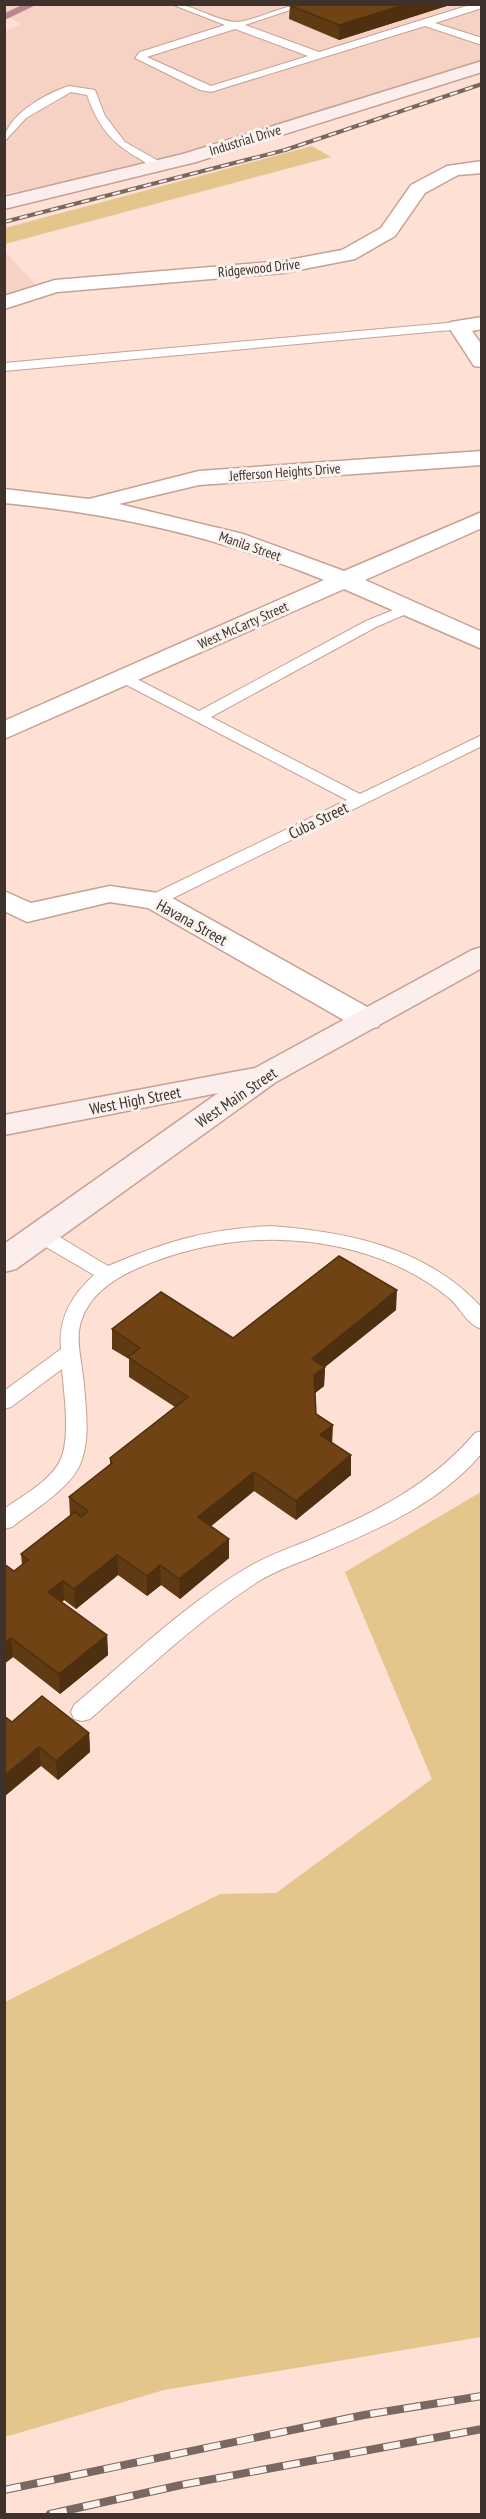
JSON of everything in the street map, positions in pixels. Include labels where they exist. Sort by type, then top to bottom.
[{"type":"main road","name":"Industrial Drive","points":[[4,202],[158,165],[482,66]]},
{"type":"main road","name":"West Main Street","points":[[4,1261],[265,1075],[482,956]]},
{"type":"main road","name":"West High Street","points":[[4,1125],[265,1075]]},
{"type":"street","name":"Ridgewood Drive","points":[[4,303],[55,286],[283,267],[348,255],[388,232],[418,189],[454,170],[482,167]]},
{"type":"street","points":[[482,323],[458,326],[482,361]]},
{"type":"street","name":"Jefferson Heights Drive","points":[[91,504],[199,478],[482,458]]},
{"type":"street","name":"Manila Street","points":[[4,496],[91,504],[199,528],[345,580],[482,642]]},
{"type":"street","name":"West McCarty Street","points":[[4,731],[482,519]]},
{"type":"street","name":"Havana Street","points":[[4,899],[27,914],[110,894],[155,900],[367,1020]]},
{"type":"lane","points":[[176,4],[234,26],[256,31],[316,55]]},
{"type":"lane","points":[[303,4],[144,54],[140,58],[204,88],[211,88],[482,5]]},
{"type":"lane","points":[[426,23],[482,42]]},
{"type":"lane","points":[[467,37],[482,33]]},
{"type":"lane","points":[[4,139],[22,116],[69,89],[92,92],[100,116],[121,144],[158,165]]},
{"type":"lane","points":[[4,368],[458,326]]},
{"type":"lane","points":[[199,717],[371,624],[408,609]]},
{"type":"lane","points":[[124,678],[360,800]]},
{"type":"lane","name":"Cuba Street","points":[[155,900],[482,740]]},
{"type":"lane","points":[[4,1521],[56,1482],[71,1462],[76,1420],[69,1331],[82,1298],[107,1274],[196,1240],[250,1232],[280,1232],[352,1243],[414,1264],[469,1303],[482,1322]]},
{"type":"lane","points":[[41,1235],[107,1274]]},
{"type":"lane","points":[[4,1402],[69,1353]]},
{"type":"lane","points":[[82,1712],[224,1594],[255,1573],[372,1522],[434,1486],[474,1449],[482,1438]]},
{"type":"shaded area","points":[[5,5],[481,5],[481,61],[152,163],[5,194],[4,32],[21,24],[5,15]]},
{"type":"shaded area","points":[[312,146],[331,157],[5,244],[5,228]]},
{"type":"shaded area","points":[[4,251],[36,285],[5,296]]},
{"type":"shaded area","points":[[481,1492],[481,2337],[164,2390],[5,2437],[5,2002],[220,1894],[276,1893],[432,1779],[345,1572]]},
{"type":"building","points":[[407,4],[339,25],[289,5]]},
{"type":"building","points":[[339,1256],[397,1290],[312,1359],[325,1367],[314,1375],[316,1414],[333,1425],[320,1435],[351,1455],[296,1501],[254,1472],[198,1517],[229,1539],[179,1579],[160,1565],[147,1576],[117,1555],[74,1589],[63,1581],[48,1592],[107,1635],[59,1674],[11,1638],[4,1643],[4,1564],[14,1571],[28,1560],[21,1554],[75,1512],[81,1517],[88,1511],[69,1497],[112,1463],[110,1458],[188,1397],[128,1357],[140,1348],[112,1329],[161,1292],[233,1338]]},
{"type":"building","points":[[42,1696],[89,1733],[56,1761],[39,1747],[4,1776],[4,1716],[12,1722]]},
{"type":"waterway","points":[[4,17],[31,4]]},
{"type":"railway","points":[[4,222],[285,150],[482,84]]},
{"type":"railway","points":[[4,2490],[364,2415],[482,2396]]},
{"type":"railway","points":[[50,2514],[181,2485],[482,2429]]}]
